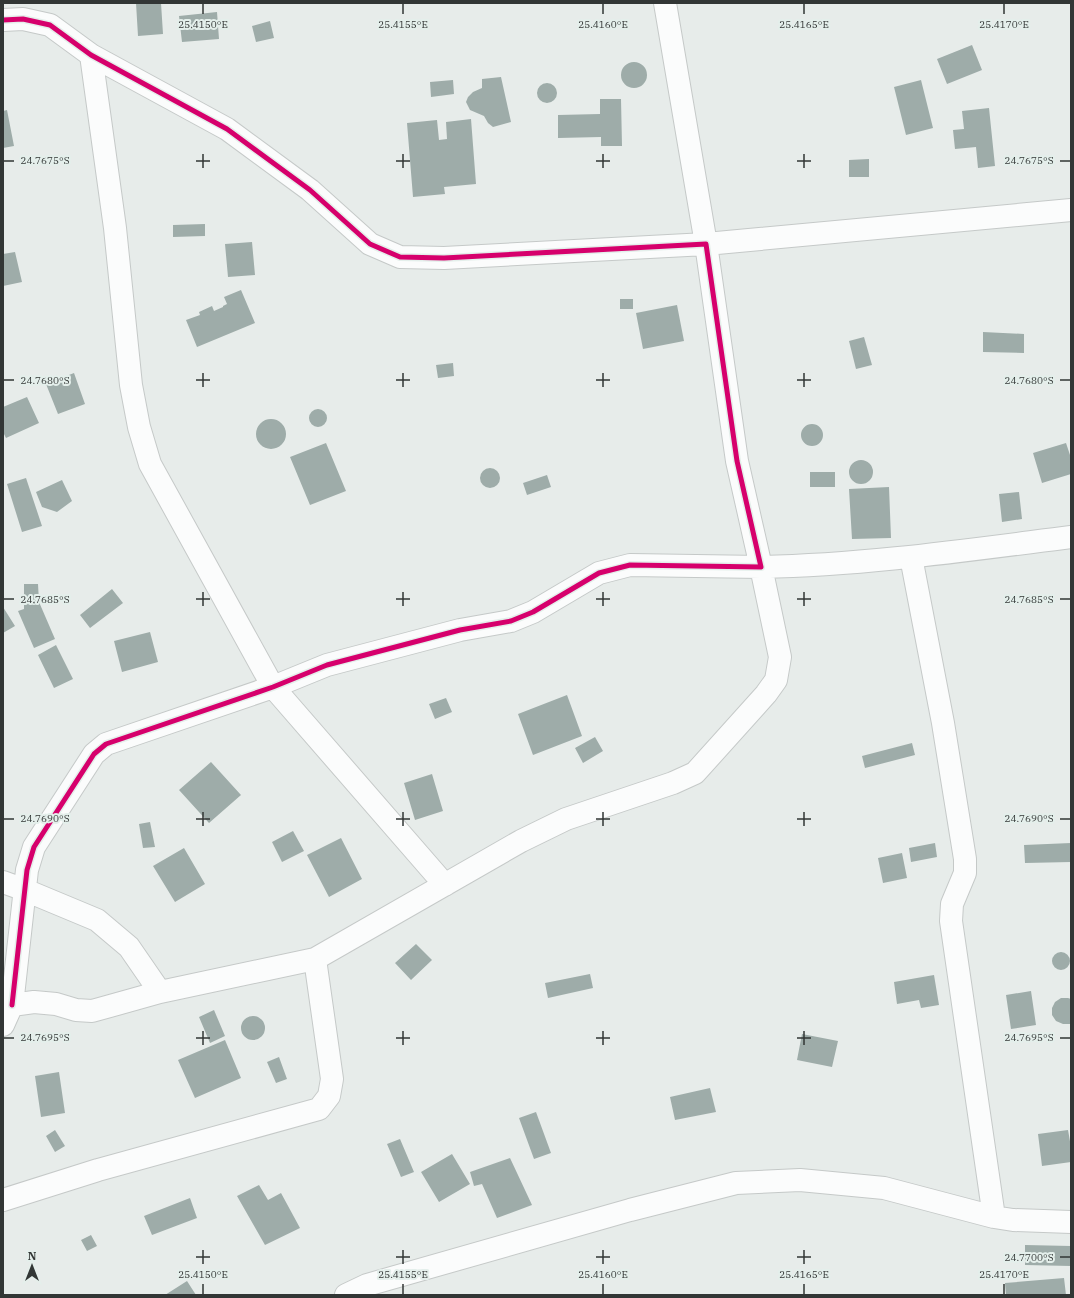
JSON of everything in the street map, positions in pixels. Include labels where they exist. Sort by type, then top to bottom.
[{"type":"street","points":[[12,1006],[41,1002],[56,1004],[76,1010],[92,1011],[160,992],[315,958],[521,841],[566,819],[673,783],[695,773],[776,680],[780,657],[737,461],[706,244],[664,3]]},
{"type":"street","points":[[3,20],[23,19],[50,25],[91,55],[227,129],[310,190],[370,244],[400,257],[444,258],[706,244],[1071,210]]},
{"type":"street","points":[[91,55],[115,228],[131,385],[139,427],[150,464],[273,687],[445,885]]},
{"type":"street","points":[[3,1026],[12,1006],[27,870],[34,847],[94,754],[106,744],[273,687],[327,665],[460,630],[511,621],[532,612],[599,573],[630,565],[761,567],[807,566],[911,557],[1071,537]]},
{"type":"street","points":[[911,557],[943,723],[965,859],[965,873],[952,904],[951,921],[994,1217]]},
{"type":"street","points":[[3,882],[97,920],[129,947],[160,992]]},
{"type":"street","points":[[3,1200],[98,1170],[319,1108],[329,1096],[332,1079],[315,958]]},
{"type":"street","points":[[346,1295],[375,1283],[622,1212],[736,1183],[800,1180],[884,1188],[994,1217],[1013,1220],[1071,1222]]},
{"type":"building","points":[[136,3],[161,3],[163,34],[138,36]]},
{"type":"building","points":[[217,12],[219,39],[182,42],[179,16]]},
{"type":"building","points":[[270,21],[274,38],[256,42],[252,26]]},
{"type":"building","points":[[972,45],[982,70],[947,84],[937,59]]},
{"type":"building","points":[[634,62],[643,66],[647,75],[643,84],[634,88],[625,84],[621,75],[625,66]]},
{"type":"building","points":[[501,77],[511,122],[493,127],[488,123],[484,116],[470,110],[466,102],[468,97],[473,92],[482,88],[482,79]]},
{"type":"building","points":[[453,80],[454,94],[431,97],[430,82]]},
{"type":"building","points":[[921,80],[933,128],[906,135],[894,87]]},
{"type":"building","points":[[543,83],[551,83],[557,89],[557,97],[551,103],[543,103],[537,97],[537,89]]},
{"type":"building","points":[[600,99],[621,99],[622,146],[601,146],[601,137],[558,138],[558,115],[600,114]]},
{"type":"building","points":[[989,108],[995,166],[978,168],[976,147],[955,149],[953,130],[964,129],[962,111]]},
{"type":"building","points":[[7,110],[14,146],[3,148],[3,111]]},
{"type":"building","points":[[471,119],[476,184],[444,187],[445,194],[413,197],[407,123],[437,120],[439,140],[447,139],[446,122]]},
{"type":"building","points":[[869,159],[869,177],[849,177],[849,160]]},
{"type":"building","points":[[205,224],[205,236],[173,237],[173,225]]},
{"type":"building","points":[[252,242],[255,275],[228,277],[225,244]]},
{"type":"building","points":[[15,252],[22,282],[3,286],[3,254]]},
{"type":"building","points":[[241,290],[255,323],[197,347],[186,320],[200,315],[199,312],[212,306],[214,311],[223,307],[227,304],[224,297]]},
{"type":"building","points":[[620,299],[633,299],[633,309],[620,309]]},
{"type":"building","points":[[677,305],[684,341],[643,349],[636,313]]},
{"type":"building","points":[[983,332],[1024,334],[1024,353],[983,352]]},
{"type":"building","points":[[864,337],[872,365],[856,369],[849,341]]},
{"type":"building","points":[[453,363],[454,376],[438,378],[436,365]]},
{"type":"building","points":[[74,373],[85,404],[58,414],[46,384]]},
{"type":"building","points":[[27,397],[39,423],[6,438],[3,432],[3,407]]},
{"type":"building","points":[[318,409],[324,412],[327,418],[324,424],[318,427],[312,424],[309,418],[312,412]]},
{"type":"building","points":[[271,419],[277,420],[285,428],[285,440],[277,448],[271,449],[265,448],[257,440],[256,434],[257,428],[265,420]]},
{"type":"building","points":[[812,424],[820,427],[823,435],[820,443],[812,446],[804,443],[801,435],[804,427]]},
{"type":"building","points":[[326,443],[346,491],[310,505],[290,457]]},
{"type":"building","points":[[1066,443],[1071,458],[1071,474],[1042,483],[1033,453]]},
{"type":"building","points":[[861,460],[869,464],[873,472],[869,480],[861,484],[853,480],[849,472],[853,464]]},
{"type":"building","points":[[490,468],[497,471],[500,478],[497,485],[490,488],[483,485],[480,478],[483,471]]},
{"type":"building","points":[[810,472],[835,472],[835,487],[810,487]]},
{"type":"building","points":[[547,475],[551,487],[527,495],[523,483]]},
{"type":"building","points":[[26,478],[42,526],[22,532],[7,484]]},
{"type":"building","points":[[62,480],[72,501],[57,512],[42,507],[36,492]]},
{"type":"building","points":[[889,487],[891,538],[852,539],[849,489]]},
{"type":"building","points":[[1019,492],[1022,519],[1002,522],[999,494]]},
{"type":"building","points":[[24,584],[38,584],[39,602],[55,639],[34,648],[18,611],[24,609]]},
{"type":"building","points":[[112,589],[123,603],[90,628],[80,615]]},
{"type":"building","points":[[3,607],[15,626],[3,633]]},
{"type":"building","points":[[150,632],[158,662],[122,672],[114,641]]},
{"type":"building","points":[[56,645],[73,679],[54,688],[38,655]]},
{"type":"building","points":[[567,695],[582,736],[533,755],[518,714]]},
{"type":"building","points":[[446,698],[452,712],[435,719],[429,704]]},
{"type":"building","points":[[595,737],[603,751],[583,763],[575,748]]},
{"type":"building","points":[[912,743],[915,755],[865,768],[862,756]]},
{"type":"building","points":[[211,762],[241,795],[209,823],[179,790]]},
{"type":"building","points":[[432,774],[443,811],[415,820],[404,783]]},
{"type":"building","points":[[150,822],[155,847],[143,848],[139,824]]},
{"type":"building","points":[[293,831],[304,851],[282,862],[272,842]]},
{"type":"building","points":[[341,838],[362,879],[329,897],[307,855]]},
{"type":"building","points":[[935,843],[937,857],[911,862],[909,848]]},
{"type":"building","points":[[1071,843],[1071,862],[1025,863],[1024,845]]},
{"type":"building","points":[[184,848],[205,884],[175,902],[153,866]]},
{"type":"building","points":[[902,853],[907,878],[883,883],[878,858]]},
{"type":"building","points":[[416,944],[432,960],[411,980],[395,963]]},
{"type":"building","points":[[1061,952],[1067,955],[1070,961],[1067,967],[1061,970],[1055,967],[1052,961],[1055,955]]},
{"type":"building","points":[[590,974],[593,988],[548,998],[545,983]]},
{"type":"building","points":[[934,975],[939,1005],[921,1008],[919,1000],[897,1004],[894,982]]},
{"type":"building","points":[[1031,991],[1036,1025],[1011,1029],[1006,995]]},
{"type":"building","points":[[1061,998],[1071,999],[1070,1024],[1063,1024],[1056,1021],[1052,1015],[1052,1008],[1055,1002]]},
{"type":"building","points":[[214,1010],[225,1036],[210,1043],[199,1017]]},
{"type":"building","points":[[253,1016],[261,1020],[265,1028],[261,1036],[253,1040],[245,1036],[241,1028],[245,1020]]},
{"type":"building","points":[[802,1034],[838,1041],[832,1067],[797,1060]]},
{"type":"building","points":[[225,1040],[241,1078],[195,1098],[178,1060]]},
{"type":"building","points":[[279,1057],[287,1079],[276,1083],[267,1062]]},
{"type":"building","points":[[59,1072],[65,1113],[41,1117],[35,1076]]},
{"type":"building","points":[[710,1088],[716,1112],[675,1120],[670,1097]]},
{"type":"building","points":[[536,1112],[551,1153],[534,1159],[519,1118]]},
{"type":"building","points":[[55,1130],[65,1146],[55,1152],[46,1136]]},
{"type":"building","points":[[1068,1130],[1071,1147],[1071,1162],[1042,1166],[1038,1134]]},
{"type":"building","points":[[400,1139],[414,1172],[401,1177],[387,1144]]},
{"type":"building","points":[[452,1154],[470,1184],[439,1202],[421,1172]]},
{"type":"building","points":[[510,1158],[532,1205],[497,1218],[482,1184],[474,1186],[470,1172]]},
{"type":"building","points":[[259,1185],[268,1200],[281,1193],[300,1228],[265,1245],[237,1196]]},
{"type":"building","points":[[190,1198],[197,1218],[152,1235],[144,1216]]},
{"type":"building","points":[[91,1235],[97,1246],[87,1251],[81,1240]]},
{"type":"building","points":[[1025,1245],[1071,1246],[1071,1266],[1025,1265]]},
{"type":"building","points":[[1064,1278],[1066,1295],[1006,1295],[1005,1283]]},
{"type":"building","points":[[187,1281],[196,1295],[165,1295]]},
{"type":"cycle path","points":[[3,20],[23,19],[50,25],[91,55],[227,129],[310,190],[370,244],[400,257],[444,258],[706,244],[737,461],[761,567],[630,565],[599,573],[533,612],[511,621],[460,630],[327,665],[273,687],[106,744],[94,754],[34,847],[27,870],[12,1005]]}]
